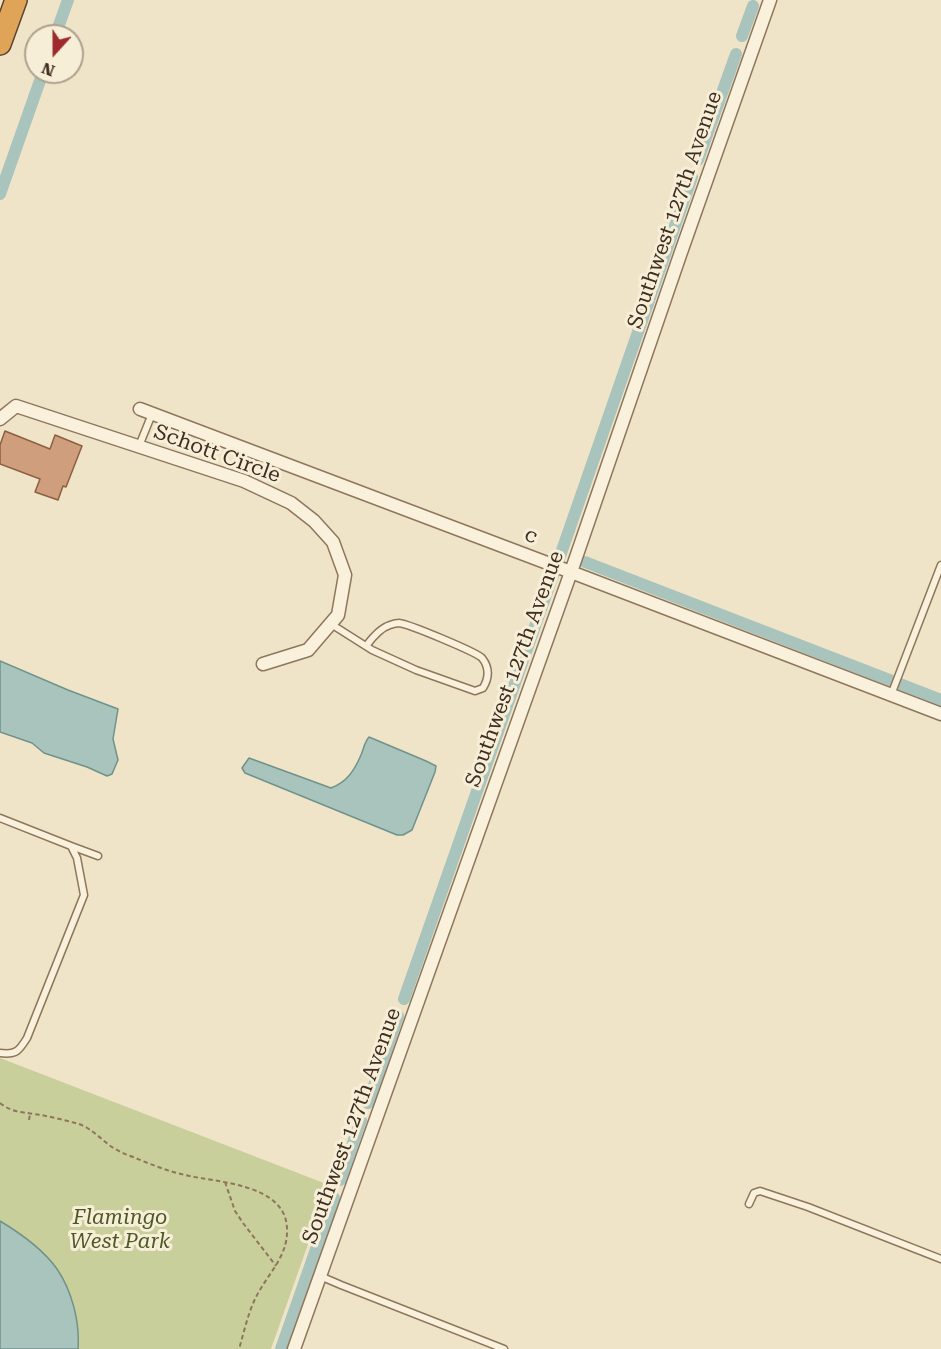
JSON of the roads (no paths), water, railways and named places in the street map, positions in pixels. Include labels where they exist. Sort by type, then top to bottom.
[{"type":"highway","points":[[0,44],[16,0]]},
{"type":"street","name":"Southwest 127th Avenue","points":[[294,1349],[571,572],[683,244],[770,0]]},
{"type":"street","name":"Schott Circle","points":[[0,419],[16,406],[244,481],[291,503],[314,521],[333,543],[345,575],[338,615],[308,650],[263,664]]},
{"type":"street","name":"c","points":[[146,411],[891,693],[941,714]]},
{"type":"lane","points":[[139,446],[146,411]]},
{"type":"lane","points":[[891,693],[941,565]]},
{"type":"lane","points":[[331,624],[372,651],[475,691],[483,688],[489,678],[488,669],[481,657],[449,641],[400,623],[381,629],[366,646]]},
{"type":"lane","points":[[0,818],[98,856]]},
{"type":"lane","points":[[0,1053],[16,1052],[27,1038],[84,896],[77,858],[71,846]]},
{"type":"lane","points":[[748,1204],[754,1193],[760,1191],[808,1207],[941,1259]]},
{"type":"lane","points":[[320,1276],[504,1349]]},
{"type":"water","points":[[0,661],[118,709],[113,739],[118,760],[112,774],[107,776],[44,753],[32,743],[0,732]]},
{"type":"water","points":[[369,737],[436,766],[412,830],[403,835],[397,835],[245,773],[242,768],[249,758],[331,788],[341,783],[353,771]]},
{"type":"water","points":[[0,1221],[38,1248],[57,1269],[71,1297],[76,1318],[78,1349],[0,1349]]},
{"type":"waterway","points":[[59,24],[68,0]]},
{"type":"waterway","points":[[742,36],[753,6]]},
{"type":"waterway","points":[[698,160],[736,54]]},
{"type":"waterway","points":[[0,194],[39,84]]},
{"type":"waterway","points":[[559,559],[692,177]]},
{"type":"waterway","points":[[585,562],[941,700]]},
{"type":"waterway","points":[[404,999],[553,575]]},
{"type":"waterway","points":[[368,1103],[398,1016]]},
{"type":"waterway","points":[[340,1180],[361,1120]]},
{"type":"waterway","points":[[281,1349],[334,1198]]},
{"type":"park label","name":"Flamingo West Park","points":[[120,1230]]}]
